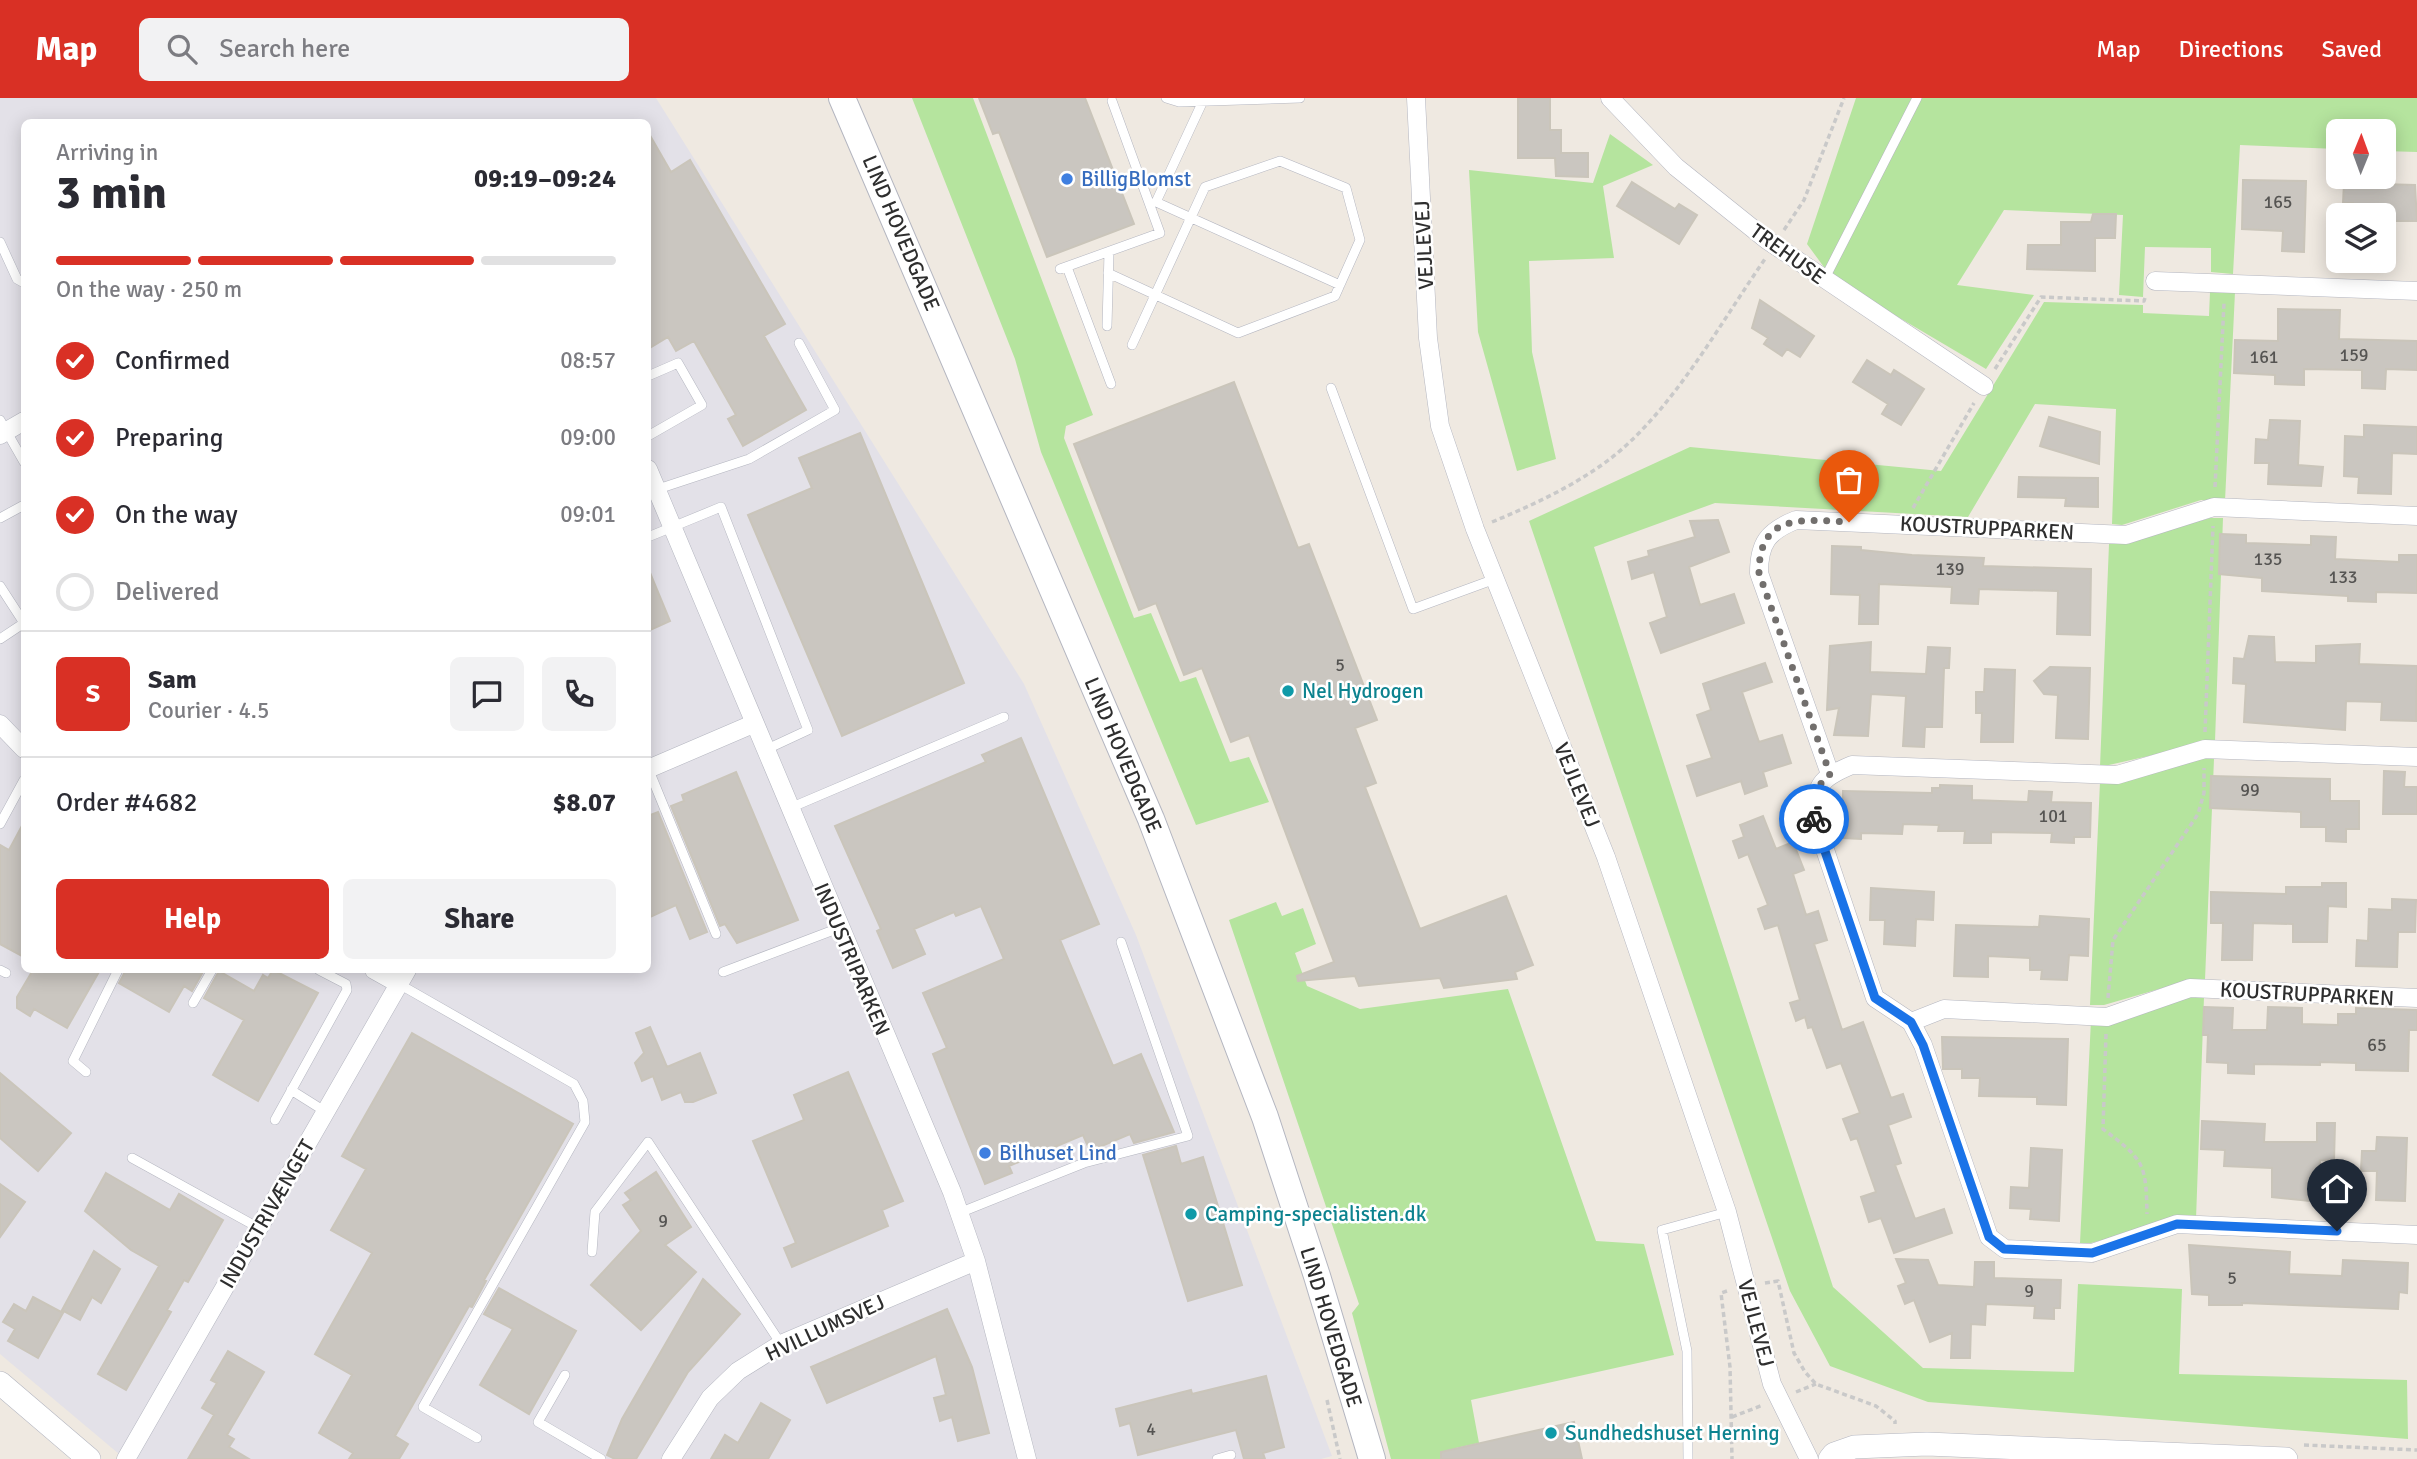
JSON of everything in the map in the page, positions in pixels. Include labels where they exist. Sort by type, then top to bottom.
[{"type":"main road","name":"LIND HOVEDGADE","points":[[842,98],[1151,819],[1265,1116],[1372,1459]]},
{"type":"main road","name":"LIND HOVEDGADE","points":[[1361,1428],[1366,1459]]},
{"type":"street","name":"VEJLEVEJ","points":[[1416,98],[1428,338],[1440,426],[1475,529],[1605,857],[1727,1212],[1772,1384],[1809,1459]]},
{"type":"street","name":"TREHUSE","points":[[1610,98],[1676,167],[1774,246],[1984,386]]},
{"type":"street","points":[[2155,281],[2417,291]]},
{"type":"street","points":[[2,428],[21,422]]},
{"type":"street","name":"INDUSTRIPARKEN","points":[[651,475],[959,1213],[976,1261],[1027,1459]]},
{"type":"street","name":"KOUSTRUPPARKEN","points":[[1830,774],[1759,573],[1759,552],[1767,536],[1796,520],[2126,535],[2214,508],[2417,516]]},
{"type":"street","points":[[0,724],[21,746]]},
{"type":"street","points":[[651,768],[753,724]]},
{"type":"street","points":[[2417,757],[2205,749],[2117,775],[1852,765],[1830,774],[1815,790],[1813,814],[1875,998],[1911,1022],[1923,1045],[1989,1237],[2004,1249],[2092,1253],[2177,1224],[2417,1235]]},
{"type":"street","name":"INDUSTRIVÆNGET","points":[[126,1459],[403,977]]},
{"type":"street","name":"KOUSTRUPPARKEN","points":[[1911,1022],[1944,1009],[2107,1017],[2190,989],[2417,998]]},
{"type":"street","name":"HVILLUMSVEJ","points":[[671,1459],[710,1398],[738,1371],[781,1344],[976,1261]]},
{"type":"street","points":[[0,1383],[89,1459]]},
{"type":"street","points":[[1830,1459],[1834,1454],[1854,1447],[1894,1444],[2063,1454],[2286,1459]]},
{"type":"lane","points":[[1166,98],[1178,102],[1300,98]]},
{"type":"lane","points":[[1824,281],[1880,176],[1917,98]]},
{"type":"lane","points":[[1111,384],[1063,268],[1160,233],[1153,203],[1112,101]]},
{"type":"lane","points":[[1153,203],[1203,101]]},
{"type":"lane","points":[[1108,273],[1155,295],[1238,333],[1335,296],[1360,240],[1346,188],[1280,161],[1205,187],[1191,218],[1155,295],[1132,345]]},
{"type":"lane","points":[[1153,203],[1340,285]]},
{"type":"lane","points":[[0,242],[17,279],[21,281]]},
{"type":"lane","points":[[1107,326],[1109,251]]},
{"type":"lane","points":[[658,489],[749,459],[835,410],[799,343]]},
{"type":"lane","points":[[651,375],[678,363],[702,405],[651,434]]},
{"type":"lane","points":[[1331,388],[1413,608],[1495,579]]},
{"type":"lane","points":[[2,428],[21,458]]},
{"type":"lane","points":[[0,519],[21,507]]},
{"type":"lane","points":[[651,536],[721,507],[807,730],[764,751]]},
{"type":"lane","points":[[0,586],[21,618]]},
{"type":"lane","points":[[0,639],[21,625]]},
{"type":"lane","points":[[788,808],[1004,717]]},
{"type":"lane","points":[[651,776],[716,934]]},
{"type":"lane","points":[[0,824],[21,786]]},
{"type":"lane","points":[[723,972],[839,928]]},
{"type":"lane","points":[[959,1213],[1084,1163],[1188,1136],[1121,942]]},
{"type":"lane","points":[[86,1072],[73,1061],[117,973]]},
{"type":"lane","points":[[193,1003],[210,973]]},
{"type":"lane","points":[[275,1120],[347,990],[346,984],[325,973]]},
{"type":"lane","points":[[403,977],[573,1084],[583,1101],[585,1122],[423,1408],[477,1438]]},
{"type":"lane","points":[[291,1090],[326,1112]]},
{"type":"lane","points":[[592,1252],[595,1212],[648,1142],[781,1344]]},
{"type":"lane","points":[[132,1158],[259,1228]]},
{"type":"lane","points":[[1688,1459],[1687,1351],[1662,1230],[1727,1212]]},
{"type":"lane","points":[[565,1376],[538,1422],[601,1459]]},
{"type":"lane","points":[[1217,1459],[1231,1455]]},
{"type":"path","points":[[1475,529],[1562,490],[1611,458],[1661,409],[1804,200],[1844,98]]},
{"type":"path","points":[[1903,525],[1984,386],[2041,297],[2144,301],[2155,281]]},
{"type":"path","points":[[1732,1459],[1730,1367],[1721,1293],[1746,1285],[1778,1281],[1794,1353],[1805,1372],[1816,1384],[1876,1406],[1895,1421],[1894,1444]]},
{"type":"path","points":[[1326,1396],[1340,1459]]},
{"type":"shaded area","points":[[0,98],[656,98],[1024,684],[1136,935],[1332,1456],[1321,1459],[125,1459],[0,1354]]},
{"type":"green space","points":[[912,98],[973,98],[1093,415],[1066,426],[1064,438],[1134,618],[1151,613],[1180,682],[1196,677],[1230,762],[1249,757],[1269,802],[1196,825],[1041,452],[1015,359]]},
{"type":"green space","points":[[1856,98],[2417,98],[2417,152],[2396,151],[2396,119],[2326,119],[2326,149],[2240,145],[2233,274],[2211,272],[2211,248],[2145,247],[2143,297],[2119,295],[2123,215],[2004,210],[1957,285],[2034,295],[1986,369],[1832,278],[1807,244]]},
{"type":"green space","points":[[1610,134],[1653,165],[1603,186],[1614,258],[1529,261],[1532,352],[1556,459],[1517,471],[1478,332],[1469,170],[1593,183]]},
{"type":"green space","points":[[2210,292],[2235,292],[2225,501],[2201,500],[2122,525],[2112,524],[2116,409],[2035,404],[1968,517],[1715,503],[1594,547],[1833,1287],[1923,1368],[2074,1372],[2078,1284],[2182,1289],[2179,1374],[2407,1380],[2408,1439],[1928,1402],[1830,1366],[1790,1291],[1529,521],[1690,447],[1941,471],[2044,302],[2143,305],[2143,313],[2209,316]]},
{"type":"green space","points":[[2210,518],[2223,518],[2215,741],[2100,767],[2109,544],[2128,542]]},
{"type":"green space","points":[[2198,758],[2214,759],[2205,980],[2190,980],[2104,1005],[2090,1005],[2100,782]]},
{"type":"green space","points":[[1276,902],[1282,916],[1303,908],[1316,944],[1295,953],[1307,986],[1360,1009],[1508,989],[1596,1241],[1644,1244],[1674,1355],[1471,1400],[1479,1443],[1456,1448],[1458,1459],[1391,1459],[1352,1313],[1359,1304],[1229,920]]},
{"type":"green space","points":[[2190,997],[2204,997],[2196,1219],[2183,1219],[2091,1243],[2080,1243],[2091,1020]]},
{"type":"building","name":"BilligBlomst","points":[[979,98],[1085,98],[1134,224],[1047,257],[999,132],[993,134]]},
{"type":"building","points":[[1518,98],[1550,98],[1550,130],[1561,130],[1561,153],[1588,153],[1588,177],[1556,176],[1555,158],[1518,158]]},
{"type":"building","points":[[651,137],[671,172],[690,160],[785,324],[764,336],[806,410],[743,446],[728,419],[736,415],[694,341],[676,351],[668,337],[651,347]]},
{"type":"building","points":[[2243,180],[2306,181],[2304,252],[2282,251],[2283,231],[2242,229]]},
{"type":"building","points":[[1632,182],[1675,209],[1679,204],[1697,215],[1679,244],[1617,206]]},
{"type":"building","points":[[2396,184],[2415,185],[2417,221],[2396,221],[2396,203],[2343,203],[2344,189],[2396,189]]},
{"type":"building","points":[[2093,214],[2116,214],[2115,238],[2095,238],[2095,271],[2027,269],[2028,245],[2061,245],[2061,222],[2091,222]]},
{"type":"building","points":[[1760,300],[1814,336],[1800,357],[1787,349],[1782,356],[1764,344],[1768,338],[1752,328]]},
{"type":"building","points":[[2278,309],[2340,310],[2339,339],[2417,341],[2417,370],[2386,369],[2385,389],[2362,388],[2362,370],[2304,369],[2304,385],[2275,384],[2275,375],[2234,373],[2235,340],[2278,341]]},
{"type":"building","points":[[1867,360],[1891,375],[1894,370],[1924,389],[1901,425],[1882,414],[1888,404],[1853,382]]},
{"type":"building","name":"Nel Hydrogen","points":[[1234,382],[1298,548],[1309,544],[1377,720],[1355,728],[1376,783],[1365,787],[1420,929],[1506,896],[1533,965],[1515,972],[1517,979],[1444,988],[1440,978],[1359,986],[1355,976],[1298,981],[1297,976],[1334,962],[1249,735],[1231,742],[1202,668],[1184,675],[1156,603],[1139,610],[1074,444]]},
{"type":"building","points":[[2049,417],[2100,432],[2099,464],[2040,446]]},
{"type":"building","points":[[2270,420],[2300,421],[2298,465],[2323,467],[2321,486],[2268,484],[2269,463],[2255,463],[2256,439],[2268,440]]},
{"type":"building","points":[[2364,425],[2417,427],[2417,454],[2392,453],[2391,494],[2358,493],[2359,477],[2344,476],[2345,436],[2364,437]]},
{"type":"building","points":[[860,433],[964,683],[842,736],[748,515],[812,488],[799,458]]},
{"type":"building","points":[[2019,477],[2098,478],[2098,507],[2065,506],[2066,498],[2018,497]]},
{"type":"building","points":[[1718,520],[1729,552],[1689,567],[1700,605],[1734,594],[1744,623],[1661,653],[1650,623],[1667,617],[1654,572],[1632,579],[1628,562],[1649,556],[1648,551],[1695,537],[1690,521]]},
{"type":"building","points":[[2220,534],[2246,535],[2246,543],[2311,545],[2311,536],[2336,537],[2335,559],[2399,562],[2399,555],[2417,555],[2417,593],[2376,592],[2376,602],[2348,601],[2348,596],[2262,591],[2262,578],[2219,574]]},
{"type":"building","points":[[1832,546],[1861,547],[1861,550],[1912,555],[1984,558],[1983,566],[2091,569],[2090,635],[2057,634],[2058,591],[1979,589],[1978,604],[1951,603],[1952,587],[1879,584],[1878,624],[1859,624],[1860,595],[1831,594]]},
{"type":"building","points":[[651,575],[670,621],[651,630]]},
{"type":"building","points":[[2249,636],[2274,637],[2275,662],[2316,663],[2316,646],[2360,644],[2359,664],[2417,666],[2416,721],[2381,720],[2382,702],[2346,701],[2345,730],[2244,722],[2246,684],[2233,683],[2234,658],[2244,659]]},
{"type":"building","points":[[1871,642],[1870,672],[1926,674],[1928,647],[1950,648],[1949,668],[1944,668],[1942,727],[1925,727],[1924,747],[1903,746],[1906,696],[1871,694],[1868,736],[1834,735],[1839,708],[1827,710],[1830,646]]},
{"type":"building","points":[[1765,663],[1772,682],[1742,692],[1759,742],[1782,735],[1791,763],[1763,772],[1767,786],[1745,794],[1741,781],[1697,796],[1687,766],[1712,758],[1697,715],[1711,710],[1703,684]]},
{"type":"building","points":[[2050,667],[2090,668],[2088,739],[2056,738],[2058,695],[2044,694],[2034,681]]},
{"type":"building","points":[[1985,669],[2015,670],[2013,742],[1981,742],[1982,713],[1976,713],[1976,692],[1984,692]]},
{"type":"building","points":[[1021,738],[1099,924],[1060,940],[1113,1066],[1141,1054],[1174,1132],[1134,1143],[1130,1134],[1090,1151],[1083,1135],[1009,1166],[1012,1173],[985,1184],[933,1054],[947,1048],[923,993],[1004,959],[981,906],[956,916],[954,912],[914,929],[925,954],[893,968],[877,931],[881,929],[835,826],[986,762],[982,755]]},
{"type":"building","points":[[2384,771],[2405,772],[2404,787],[2417,787],[2417,814],[2383,814]]},
{"type":"building","points":[[736,772],[798,920],[737,943],[725,924],[720,926],[671,806],[684,801],[682,795]]},
{"type":"building","points":[[2211,776],[2330,779],[2330,801],[2359,801],[2359,829],[2346,829],[2346,842],[2326,841],[2326,827],[2301,827],[2301,812],[2210,808]]},
{"type":"building","points":[[1940,785],[1972,786],[1972,800],[2028,802],[2029,791],[2052,792],[2051,802],[2091,803],[2090,837],[2074,837],[2074,843],[2051,842],[2052,833],[1991,832],[1991,843],[1964,843],[1965,831],[1938,831],[1939,825],[1903,824],[1902,834],[1861,833],[1861,839],[1843,838],[1843,834],[1833,833],[1834,801],[1843,802],[1843,791],[1932,793],[1932,788],[1940,788]]},
{"type":"building","points":[[658,812],[707,932],[690,939],[676,905],[651,917],[651,815]]},
{"type":"building","points":[[1763,816],[1776,849],[1793,842],[1804,870],[1793,874],[1806,915],[1818,911],[1827,940],[1814,944],[1842,1030],[1863,1022],[1891,1098],[1903,1094],[1911,1117],[1888,1125],[1901,1163],[1895,1165],[1915,1219],[1944,1209],[1952,1233],[1894,1253],[1881,1218],[1869,1222],[1861,1197],[1876,1192],[1857,1138],[1851,1140],[1843,1119],[1860,1113],[1841,1063],[1827,1068],[1812,1027],[1808,1028],[1805,1017],[1796,1021],[1790,1003],[1800,1000],[1778,925],[1765,929],[1758,909],[1768,905],[1748,854],[1739,858],[1733,841],[1744,837],[1740,825]]},
{"type":"building","points":[[21,828],[21,955],[0,944],[0,845],[9,850]]},
{"type":"building","points":[[2322,883],[2346,883],[2346,907],[2328,906],[2327,942],[2293,942],[2293,924],[2253,923],[2252,960],[2222,960],[2223,923],[2211,923],[2211,892],[2286,894],[2286,887],[2322,887]]},
{"type":"building","points":[[1871,888],[1934,892],[1933,920],[1916,919],[1915,946],[1884,944],[1885,920],[1870,920]]},
{"type":"building","points":[[2392,899],[2416,900],[2415,932],[2398,932],[2397,967],[2356,966],[2357,940],[2368,941],[2369,909],[2392,910]]},
{"type":"building","points":[[2040,916],[2089,919],[2088,956],[2069,955],[2067,980],[2041,979],[2042,970],[2030,970],[2030,958],[1988,956],[1988,977],[1954,976],[1956,925],[2039,927]]},
{"type":"building","points":[[31,973],[98,973],[67,1028],[34,1009],[30,1016],[17,1008],[17,997]]},
{"type":"building","points":[[124,973],[202,973],[192,991],[184,986],[169,1012],[119,983]]},
{"type":"building","points":[[218,973],[254,991],[263,975],[268,978],[271,973],[279,973],[318,993],[258,1101],[213,1075],[244,1020],[204,998]]},
{"type":"building","points":[[2204,1007],[2233,1008],[2232,1030],[2267,1030],[2268,1007],[2302,1008],[2302,1024],[2338,1025],[2338,1014],[2356,1014],[2356,1008],[2417,1010],[2417,1030],[2409,1030],[2408,1071],[2356,1070],[2356,1063],[2320,1062],[2320,1065],[2254,1064],[2254,1074],[2228,1073],[2228,1063],[2207,1062],[2208,1035],[2203,1035]]},
{"type":"building","points":[[650,1027],[667,1067],[700,1053],[716,1093],[693,1102],[685,1102],[681,1092],[662,1100],[653,1076],[642,1081],[635,1063],[644,1053],[636,1033]]},
{"type":"building","points":[[412,1033],[573,1124],[484,1280],[486,1281],[472,1307],[469,1306],[395,1436],[408,1444],[399,1459],[349,1459],[353,1453],[319,1433],[352,1375],[315,1354],[372,1253],[331,1230],[366,1169],[342,1156]]},
{"type":"building","points":[[1942,1037],[2068,1039],[2066,1105],[2037,1104],[2037,1097],[1979,1096],[1980,1078],[1962,1078],[1962,1069],[1943,1069]]},
{"type":"building","points":[[848,1072],[903,1201],[882,1210],[888,1226],[792,1267],[784,1248],[796,1243],[753,1141],[804,1120],[794,1095]]},
{"type":"building","points":[[0,1073],[71,1133],[38,1171],[0,1138]]},
{"type":"building","points":[[2202,1121],[2265,1124],[2264,1142],[2317,1142],[2317,1123],[2335,1123],[2334,1161],[2320,1160],[2319,1202],[2272,1197],[2272,1168],[2224,1166],[2225,1150],[2201,1149]]},
{"type":"building","points":[[2377,1137],[2407,1138],[2405,1201],[2376,1200],[2377,1171],[2361,1171],[2362,1151],[2376,1151]]},
{"type":"building","name":"Camping-specialisten.dk","points":[[1176,1146],[1181,1164],[1203,1157],[1242,1285],[1188,1301],[1143,1155]]},
{"type":"building","points":[[2031,1148],[2062,1150],[2059,1221],[2030,1219],[2031,1209],[2010,1208],[2011,1187],[2029,1188]]},
{"type":"building","points":[[656,1172],[691,1227],[665,1245],[696,1272],[641,1330],[591,1285],[641,1231],[623,1205],[631,1200],[625,1193]]},
{"type":"building","points":[[106,1173],[170,1210],[179,1194],[223,1220],[188,1282],[184,1280],[167,1310],[171,1312],[126,1390],[98,1374],[159,1266],[131,1250],[85,1211]]},
{"type":"building","points":[[0,1184],[25,1202],[0,1237]]},
{"type":"building","points":[[2189,1245],[2290,1252],[2289,1274],[2342,1276],[2343,1260],[2408,1263],[2407,1293],[2399,1292],[2398,1309],[2242,1303],[2209,1305],[2209,1295],[2192,1294]]},
{"type":"building","points":[[94,1251],[120,1269],[101,1303],[92,1297],[80,1320],[62,1310]]},
{"type":"building","points":[[1896,1259],[1928,1260],[1938,1285],[1974,1287],[1975,1262],[1994,1262],[1994,1278],[2061,1280],[2060,1308],[2054,1308],[2054,1319],[2034,1318],[2035,1306],[1986,1304],[1985,1325],[1971,1324],[1970,1358],[1951,1358],[1952,1333],[1930,1342],[1914,1300],[1905,1304],[1898,1286],[1906,1283]]},
{"type":"building","points":[[703,1279],[740,1314],[688,1372],[636,1459],[615,1459],[607,1455],[622,1419]]},
{"type":"building","points":[[499,1288],[576,1331],[529,1414],[480,1385],[513,1329],[484,1314]]},
{"type":"building","points":[[33,1297],[63,1313],[38,1358],[8,1341],[15,1329],[3,1322],[14,1304],[26,1311]]},
{"type":"building","points":[[947,1309],[972,1367],[989,1433],[958,1441],[952,1417],[940,1421],[934,1398],[946,1395],[936,1356],[827,1403],[811,1367]]},
{"type":"building","points":[[228,1351],[264,1372],[227,1435],[234,1439],[229,1447],[249,1459],[188,1459],[214,1415],[202,1408],[217,1383],[211,1380]]},
{"type":"building","points":[[1266,1376],[1284,1447],[1263,1453],[1265,1459],[1244,1459],[1236,1430],[1138,1455],[1130,1423],[1120,1426],[1116,1409],[1191,1390],[1192,1394]]},
{"type":"building","points":[[761,1403],[790,1420],[768,1459],[711,1459],[725,1435],[738,1443]]},
{"type":"building","name":"Sundhedshuset Herning","points":[[1574,1422],[1582,1459],[1441,1459],[1441,1452]]},
{"type":"way so far","points":[[1814,819],[1815,790],[1830,774],[1759,573],[1759,552],[1767,536],[1780,526],[1796,520],[1849,522]]},
{"type":"place","name":"BilligBlomst","points":[[1067,179]]},
{"type":"place","name":"Nel Hydrogen","points":[[1288,691]]},
{"type":"place","name":"Bilhuset Lind","points":[[985,1153]]},
{"type":"place","name":"Camping-specialisten.dk","points":[[1191,1214]]},
{"type":"place","name":"Sundhedshuset Herning","points":[[1551,1433]]},
{"type":"route","points":[[1814,819],[1875,998],[1911,1022],[1923,1045],[1989,1237],[2004,1249],[2092,1253],[2177,1224],[2337,1231]]}]
